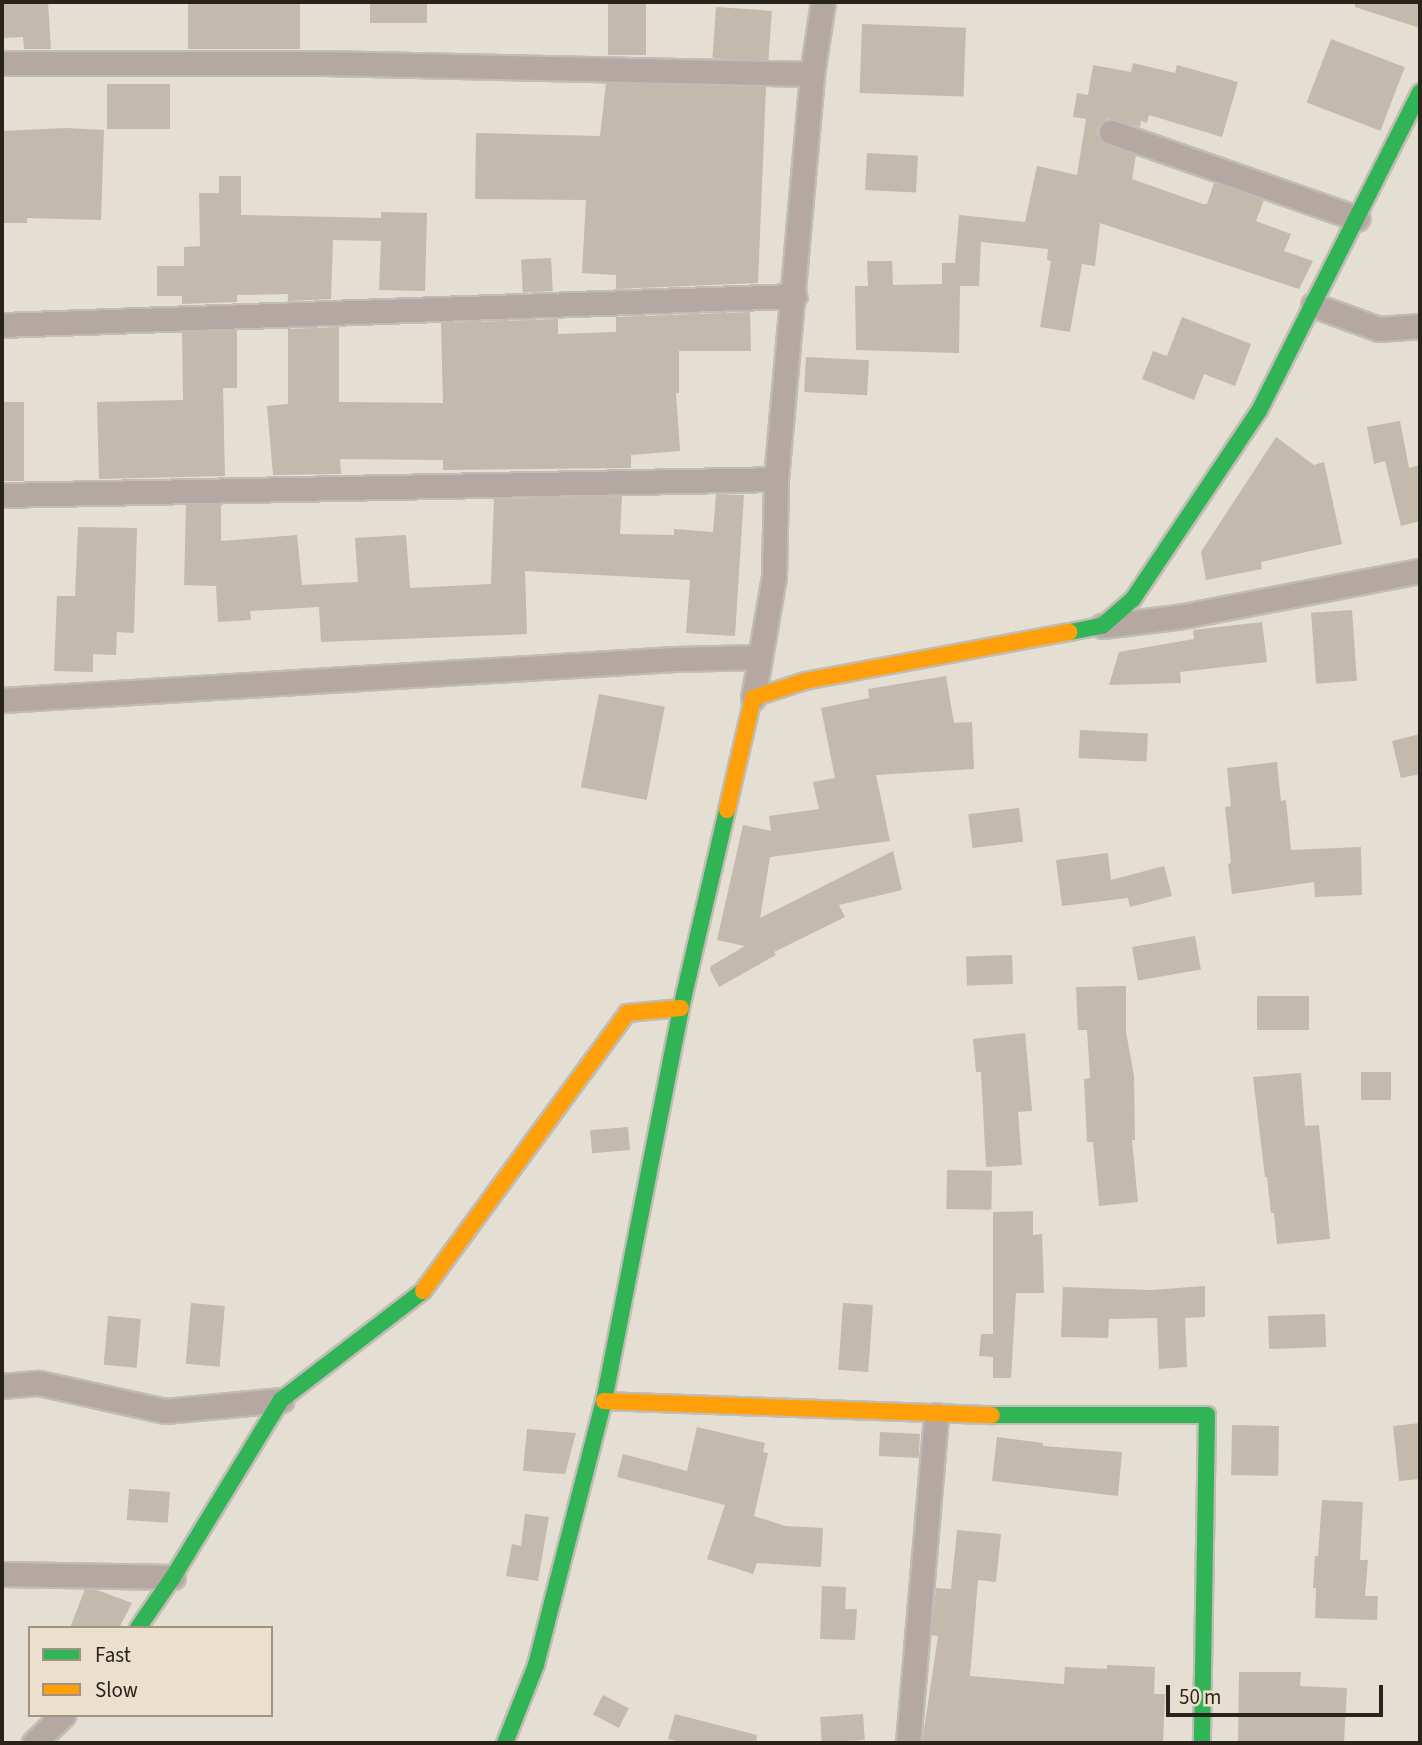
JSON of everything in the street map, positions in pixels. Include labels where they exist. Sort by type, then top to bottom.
[{"type":"street","points":[[505,1743],[536,1665],[604,1401],[681,1008],[753,698],[774,577],[776,479],[812,74],[823,2]]},
{"type":"street","points":[[2,63],[323,63],[812,74]]},
{"type":"street","points":[[1102,626],[1133,599],[1259,411],[1420,92]]},
{"type":"street","points":[[1111,132],[1357,218]]},
{"type":"street","points":[[2,325],[794,296]]},
{"type":"street","points":[[1313,305],[1379,329],[1420,326]]},
{"type":"street","points":[[2,495],[776,479]]},
{"type":"street","points":[[753,698],[804,681],[1102,626],[1178,617],[1420,571]]},
{"type":"street","points":[[2,700],[661,660],[759,657]]},
{"type":"street","points":[[139,1626],[173,1577],[281,1400],[424,1290],[627,1013],[681,1008]]},
{"type":"street","points":[[2,1387],[39,1382],[165,1411],[281,1400]]},
{"type":"street","points":[[604,1401],[936,1415],[1207,1415],[1202,1743]]},
{"type":"street","points":[[908,1743],[936,1415]]},
{"type":"street","points":[[2,1574],[173,1577]]},
{"type":"street","points":[[34,1743],[61,1717]]},
{"type":"building","points":[[2,2],[48,2],[51,49],[24,49],[23,37],[2,38]]},
{"type":"building","points":[[188,2],[300,2],[300,49],[188,49]]},
{"type":"building","points":[[370,2],[427,2],[427,23],[370,23]]},
{"type":"building","points":[[608,2],[646,2],[646,55],[608,55]]},
{"type":"building","points":[[1355,2],[1420,2],[1420,28],[1355,7]]},
{"type":"building","points":[[716,7],[772,11],[768,62],[712,58]]},
{"type":"building","points":[[862,24],[966,28],[964,97],[860,93]]},
{"type":"building","points":[[1331,39],[1405,67],[1380,131],[1307,102]]},
{"type":"building","points":[[1133,63],[1175,73],[1177,65],[1238,82],[1222,137],[1149,115],[1147,123],[1141,121],[1140,127],[1108,118],[1098,127],[1097,135],[1106,145],[1136,155],[1132,179],[1203,204],[1207,204],[1214,183],[1264,200],[1256,221],[1291,234],[1284,251],[1313,261],[1299,289],[1100,223],[1095,266],[1082,264],[1070,332],[1040,327],[1051,261],[1047,260],[1048,249],[981,242],[979,286],[960,286],[959,353],[856,350],[855,286],[868,286],[867,261],[892,261],[893,285],[942,284],[942,263],[955,263],[959,215],[1025,222],[1037,166],[1077,175],[1086,119],[1073,117],[1077,93],[1088,95],[1093,65],[1131,72]]},
{"type":"building","points":[[606,83],[766,87],[758,283],[616,289],[616,275],[582,273],[586,200],[475,199],[476,133],[600,136]]},
{"type":"building","points":[[107,84],[170,84],[170,129],[107,129]]},
{"type":"building","points":[[66,128],[104,130],[101,220],[27,218],[27,223],[2,223],[2,131]]},
{"type":"building","points":[[867,153],[918,156],[916,193],[865,190]]},
{"type":"building","points":[[219,176],[241,176],[241,215],[381,218],[381,212],[427,213],[425,291],[379,290],[381,241],[333,240],[331,299],[288,301],[288,294],[237,295],[237,302],[182,304],[182,296],[157,296],[157,266],[184,266],[184,247],[200,246],[199,193],[219,193]]},
{"type":"building","points":[[551,258],[553,291],[523,293],[521,260]]},
{"type":"building","points":[[750,312],[751,351],[679,351],[679,393],[676,393],[680,451],[631,455],[631,468],[443,470],[443,460],[340,459],[341,474],[273,475],[267,406],[288,404],[288,329],[339,327],[339,402],[443,403],[441,323],[558,319],[558,334],[616,332],[616,317]]},
{"type":"building","points":[[1182,317],[1251,344],[1235,386],[1204,374],[1194,400],[1142,379],[1153,351],[1167,356]]},
{"type":"building","points":[[237,330],[237,388],[223,388],[225,476],[99,479],[97,402],[183,400],[182,332]]},
{"type":"building","points":[[806,357],[869,360],[867,395],[804,392]]},
{"type":"building","points":[[2,402],[24,402],[24,481],[2,481]]},
{"type":"building","points":[[1400,421],[1409,468],[1420,465],[1420,521],[1401,526],[1385,461],[1374,464],[1367,427]]},
{"type":"building","points":[[1276,437],[1314,465],[1324,462],[1342,544],[1261,562],[1262,569],[1206,580],[1201,552]]},
{"type":"building","points":[[716,494],[744,495],[735,636],[686,633],[690,580],[525,571],[527,634],[321,642],[319,607],[250,611],[251,620],[218,622],[216,586],[184,585],[186,505],[221,504],[221,541],[297,535],[302,585],[358,582],[355,538],[406,535],[410,588],[491,584],[494,499],[622,496],[620,534],[674,535],[674,529],[713,532]]},
{"type":"building","points":[[78,527],[137,528],[134,633],[117,632],[116,655],[93,654],[93,672],[54,671],[57,596],[75,596]]},
{"type":"building","points":[[1352,610],[1357,681],[1316,684],[1311,613]]},
{"type":"building","points":[[1262,622],[1267,662],[1180,672],[1181,683],[1109,685],[1119,652],[1194,639],[1193,630]]},
{"type":"building","points":[[946,676],[954,723],[972,722],[974,769],[876,775],[890,841],[770,857],[760,918],[893,851],[902,890],[839,905],[845,917],[774,952],[776,955],[719,987],[710,970],[711,966],[745,946],[717,940],[743,825],[771,831],[769,816],[819,809],[813,782],[835,778],[821,708],[869,698],[868,689]]},
{"type":"building","points":[[599,694],[665,707],[647,800],[581,787]]},
{"type":"building","points":[[1080,730],[1148,734],[1146,762],[1079,758]]},
{"type":"building","points":[[1420,734],[1420,774],[1401,778],[1392,741]]},
{"type":"building","points":[[1277,762],[1281,801],[1286,800],[1291,850],[1361,847],[1362,895],[1315,897],[1314,882],[1232,894],[1225,807],[1231,806],[1227,768]]},
{"type":"building","points":[[1019,808],[1023,842],[973,848],[968,814]]},
{"type":"building","points":[[1108,853],[1111,880],[1164,866],[1172,896],[1130,907],[1128,898],[1062,906],[1056,860]]},
{"type":"building","points":[[1195,936],[1201,969],[1138,981],[1132,947]]},
{"type":"building","points":[[1012,955],[1013,984],[967,986],[966,957]]},
{"type":"building","points":[[1126,986],[1126,1032],[1134,1076],[1135,1140],[1132,1140],[1138,1202],[1099,1206],[1093,1142],[1087,1142],[1084,1079],[1090,1078],[1087,1030],[1078,1030],[1076,987]]},
{"type":"building","points":[[1257,996],[1309,996],[1309,1030],[1257,1030]]},
{"type":"building","points":[[1025,1033],[1032,1111],[1018,1112],[1022,1165],[986,1167],[981,1072],[976,1072],[973,1039]]},
{"type":"building","points":[[1361,1072],[1391,1072],[1391,1100],[1361,1100]]},
{"type":"building","points":[[1301,1073],[1305,1126],[1319,1125],[1330,1239],[1277,1244],[1274,1213],[1271,1213],[1265,1177],[1253,1077]]},
{"type":"building","points":[[628,1127],[630,1150],[592,1153],[590,1130]]},
{"type":"building","points":[[947,1170],[992,1171],[991,1210],[946,1209]]},
{"type":"building","points":[[1033,1211],[1033,1235],[1042,1234],[1044,1293],[1016,1293],[1011,1378],[993,1378],[993,1357],[979,1356],[981,1334],[993,1334],[993,1212]]},
{"type":"building","points":[[1205,1286],[1205,1317],[1185,1318],[1187,1367],[1159,1369],[1157,1318],[1109,1319],[1108,1338],[1061,1337],[1063,1287],[1151,1290]]},
{"type":"building","points":[[191,1303],[225,1306],[220,1367],[186,1364]]},
{"type":"building","points":[[843,1303],[873,1305],[868,1372],[838,1370]]},
{"type":"building","points":[[1325,1314],[1326,1347],[1269,1349],[1268,1316]]},
{"type":"building","points":[[108,1316],[141,1319],[137,1368],[104,1365]]},
{"type":"building","points":[[1420,1423],[1420,1479],[1399,1481],[1393,1426]]},
{"type":"building","points":[[1232,1425],[1279,1426],[1278,1476],[1231,1475]]},
{"type":"building","points":[[697,1427],[765,1443],[763,1452],[768,1453],[754,1516],[785,1526],[823,1528],[821,1567],[757,1563],[753,1574],[707,1559],[725,1505],[617,1477],[623,1454],[687,1471]]},
{"type":"building","points":[[527,1429],[576,1433],[565,1474],[523,1471]]},
{"type":"building","points":[[880,1432],[920,1434],[919,1458],[879,1456]]},
{"type":"building","points":[[997,1437],[1043,1443],[1043,1446],[1122,1452],[1118,1496],[992,1481]]},
{"type":"building","points":[[129,1489],[170,1492],[168,1523],[127,1520]]},
{"type":"building","points":[[1322,1500],[1363,1502],[1360,1560],[1368,1560],[1365,1596],[1378,1596],[1377,1620],[1315,1618],[1316,1588],[1313,1588]]},
{"type":"building","points":[[525,1514],[549,1517],[538,1581],[506,1576],[512,1544],[521,1546]]},
{"type":"building","points":[[957,1530],[1001,1534],[996,1582],[978,1580],[970,1676],[1064,1684],[1065,1667],[1155,1667],[1154,1694],[1165,1694],[1163,1743],[922,1743],[938,1636],[931,1635],[936,1588],[951,1589]]},
{"type":"building","points":[[822,1586],[846,1587],[845,1609],[857,1609],[855,1640],[820,1639]]},
{"type":"building","points":[[85,1589],[97,1590],[132,1603],[120,1626],[71,1626]]},
{"type":"building","points":[[1239,1672],[1301,1672],[1300,1686],[1347,1688],[1344,1743],[1238,1743]]},
{"type":"building","points":[[603,1695],[629,1708],[619,1728],[593,1715]]},
{"type":"building","points":[[675,1714],[757,1735],[756,1743],[685,1743],[668,1739]]},
{"type":"building","points":[[863,1714],[865,1740],[822,1743],[820,1717]]},
{"type":"traffic: fast","points":[[1070,632],[1102,626],[1133,599],[1259,411],[1420,92]]},
{"type":"traffic: fast","points":[[505,1743],[536,1665],[604,1401],[681,1008],[727,810]]},
{"type":"traffic: fast","points":[[139,1626],[173,1577],[281,1400],[423,1291]]},
{"type":"traffic: fast","points":[[992,1415],[1207,1415],[1202,1743]]},
{"type":"traffic: slow","points":[[727,810],[753,698],[805,681],[1070,632]]},
{"type":"traffic: slow","points":[[423,1291],[627,1013],[681,1008]]},
{"type":"traffic: slow","points":[[604,1401],[992,1415]]}]
